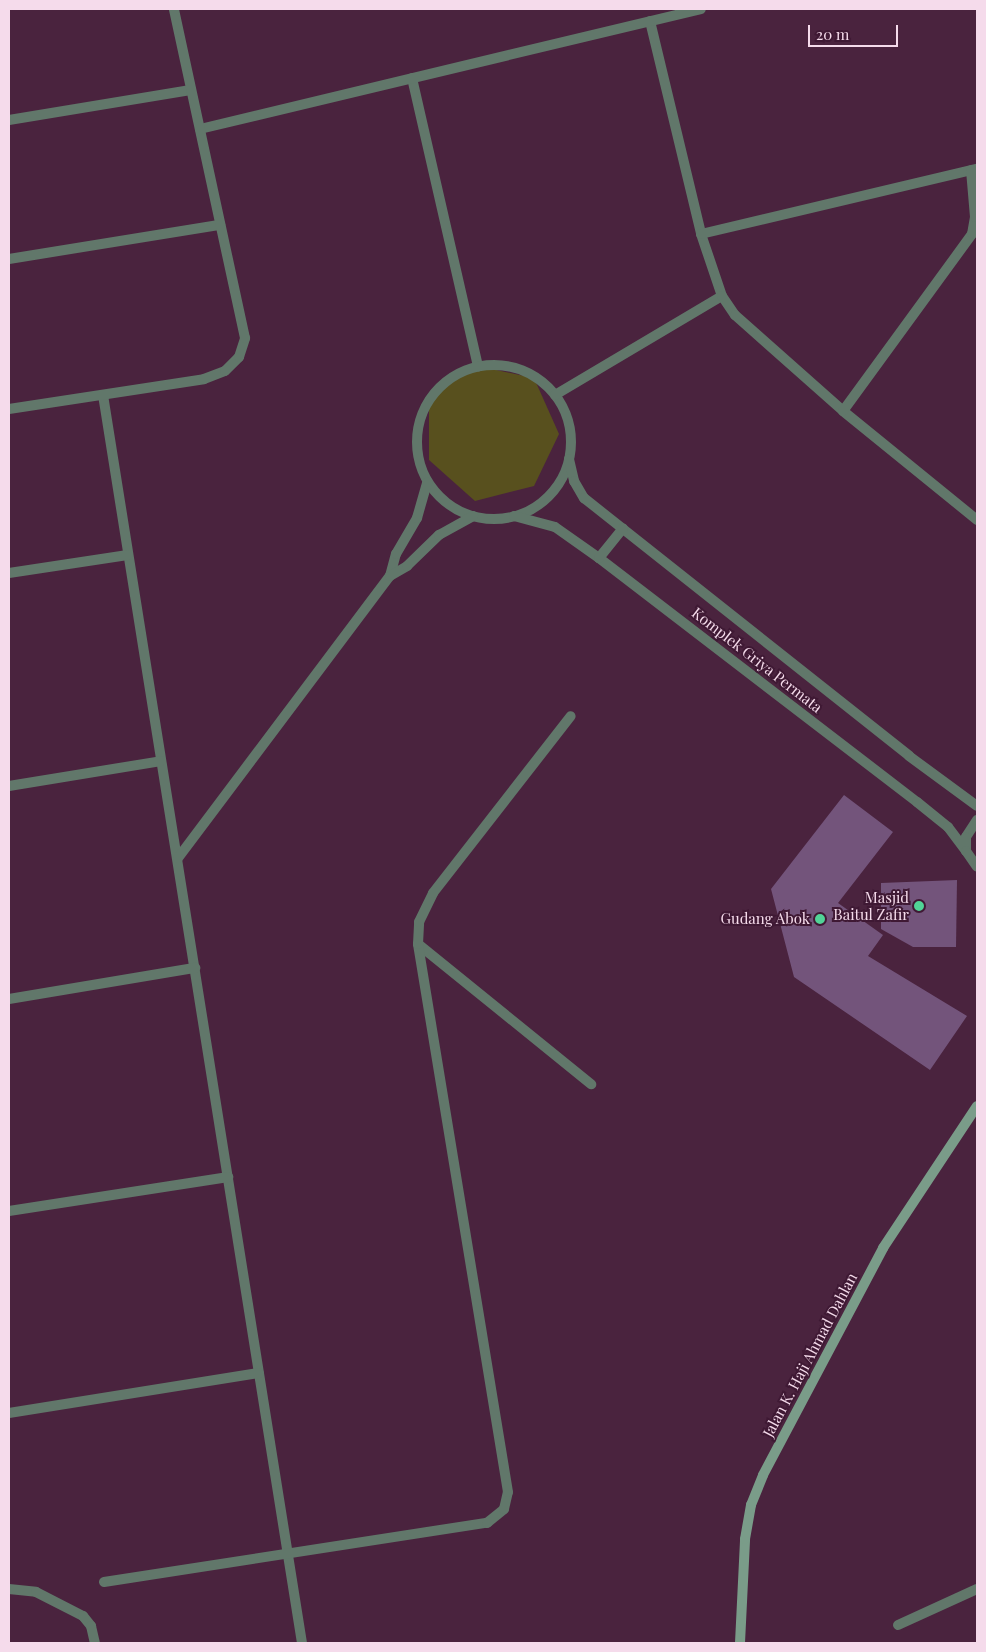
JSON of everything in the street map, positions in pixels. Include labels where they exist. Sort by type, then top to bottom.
[{"type":"main road","name":"Jalan K. Haji Ahmad Dahlan","points":[[740,1643],[745,1539],[751,1505],[763,1475],[883,1248],[977,1106]]},
{"type":"street","points":[[9,409],[204,379],[225,372],[239,357],[245,338],[174,9]]},
{"type":"street","points":[[200,129],[701,9]]},
{"type":"street","points":[[650,21],[701,234],[722,296],[735,315],[843,411],[977,520]]},
{"type":"street","points":[[412,78],[478,367]]},
{"type":"street","points":[[9,120],[191,90]]},
{"type":"street","points":[[701,234],[974,169],[975,217],[972,234],[843,411]]},
{"type":"street","points":[[9,259],[220,225]]},
{"type":"street","points":[[555,395],[722,296]]},
{"type":"street","points":[[495,365],[529,373],[555,395],[566,414],[571,436],[569,459],[562,478],[550,495],[533,508],[514,516],[494,519],[473,516],[447,504],[427,482],[417,448],[423,411],[445,382],[478,367],[495,365]]},
{"type":"street","points":[[103,395],[302,1643]]},
{"type":"street","name":"Komplek Griya Permata","points":[[569,459],[574,481],[584,498],[909,756],[977,806]]},
{"type":"street","points":[[178,858],[390,576],[396,554],[417,518],[427,482]]},
{"type":"street","points":[[390,576],[408,566],[439,535],[473,516]]},
{"type":"street","name":"Komplek Griya Permata","points":[[514,516],[555,527],[599,558],[948,826],[977,867]]},
{"type":"street","points":[[599,558],[623,528]]},
{"type":"street","points":[[9,573],[128,555]]},
{"type":"street","points":[[104,1582],[487,1523],[504,1509],[508,1492],[418,944],[419,922],[433,893],[571,716]]},
{"type":"street","points":[[9,786],[161,761]]},
{"type":"street","points":[[966,852],[966,837],[977,820]]},
{"type":"street","points":[[418,944],[591,1084]]},
{"type":"street","points":[[9,999],[195,968]]},
{"type":"street","points":[[9,1212],[228,1177]]},
{"type":"street","points":[[9,1413],[259,1373]]},
{"type":"street","points":[[9,1589],[36,1592],[83,1616],[91,1626],[95,1643]]},
{"type":"street","points":[[898,1625],[977,1589]]},
{"type":"shaded area","points":[[473,365],[534,378],[559,434],[534,486],[475,501],[429,460],[429,397]]},
{"type":"building","name":"Gudang Abok","points":[[844,795],[893,832],[838,903],[883,935],[868,956],[967,1016],[930,1070],[794,977],[771,889]]},
{"type":"building","name":"Masjid Baitul Zafir","points":[[957,880],[956,947],[913,947],[881,929],[881,883]]},
{"type":"place","name":"Masjid Baitul Zafir","points":[[919,906]]},
{"type":"place","name":"Gudang Abok","points":[[820,919]]}]
